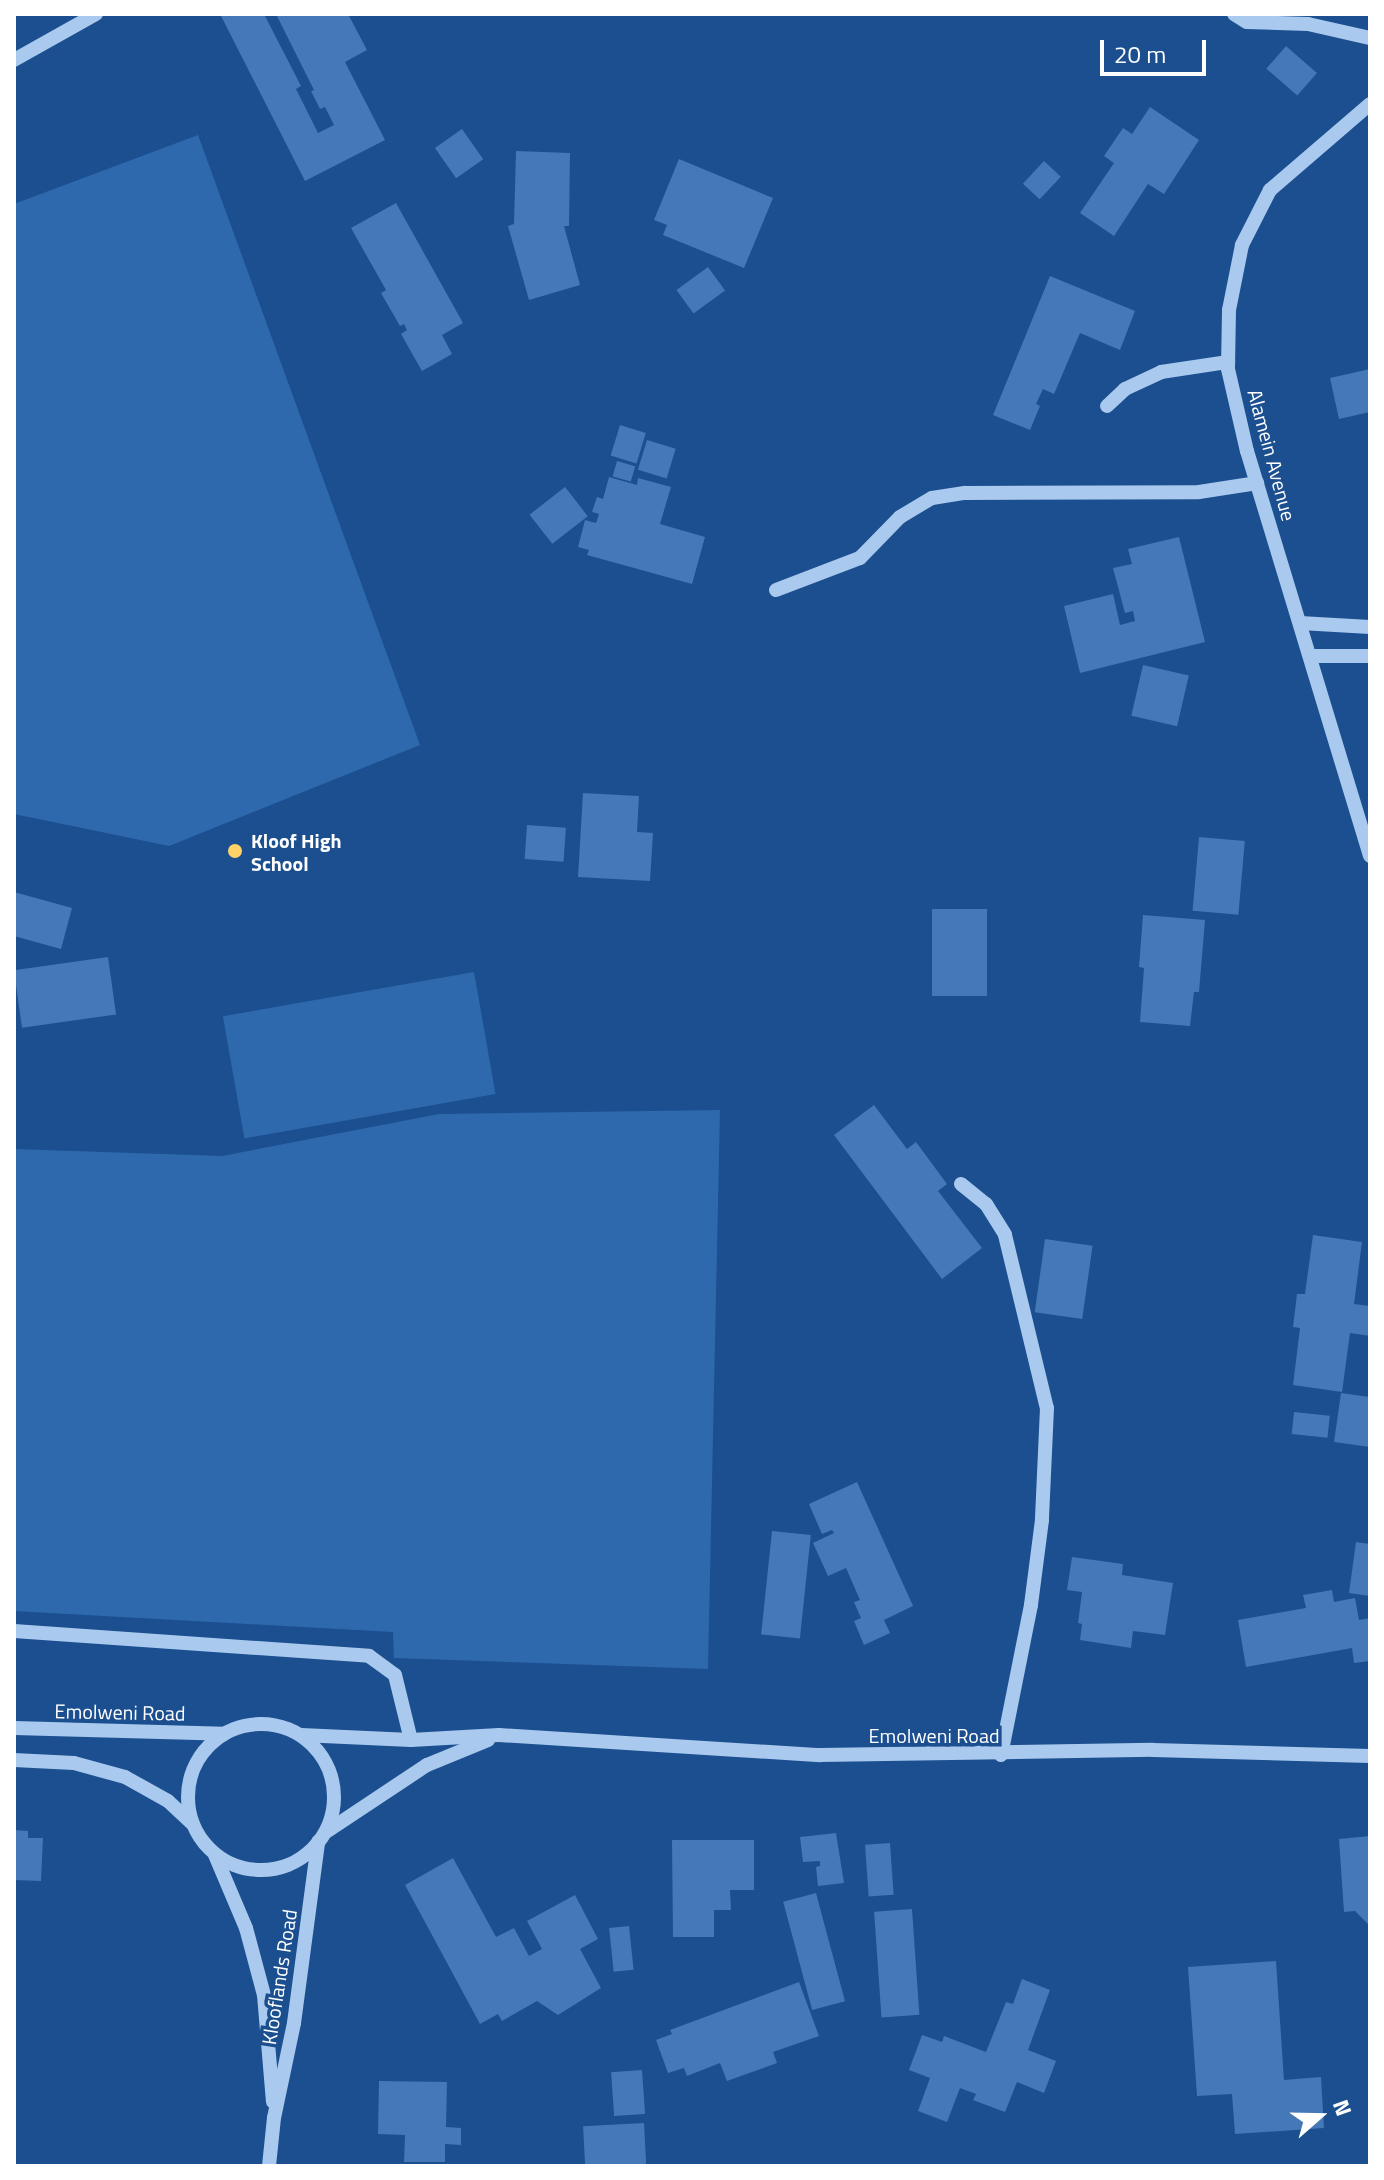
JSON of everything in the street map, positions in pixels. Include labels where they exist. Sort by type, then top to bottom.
[{"type":"street","points":[[14,60],[96,14]]},
{"type":"street","points":[[1234,14],[1247,22],[1308,24],[1370,38]]},
{"type":"street","name":"Alamein Avenue","points":[[1370,104],[1270,190],[1242,245],[1229,310],[1228,362],[1257,483],[1370,856]]},
{"type":"street","points":[[1107,406],[1125,389],[1161,372],[1228,362]]},
{"type":"street","points":[[776,590],[860,558],[900,517],[932,498],[965,493],[1199,492],[1257,483]]},
{"type":"street","points":[[1300,623],[1370,627]]},
{"type":"street","points":[[1310,656],[1370,656]]},
{"type":"street","points":[[961,1184],[986,1204],[1005,1235],[1047,1408],[1048,1464],[1041,1534],[1031,1605],[1001,1755]]},
{"type":"street","points":[[14,1631],[369,1656],[395,1675],[411,1740]]},
{"type":"street","points":[[14,1760],[74,1763],[125,1777],[168,1801],[193,1824],[215,1855],[242,1868],[264,1870],[303,1857],[322,1838],[333,1812],[332,1780],[317,1750],[301,1735],[263,1724],[238,1727],[208,1747],[190,1783],[189,1804],[193,1824]]},
{"type":"street","name":"Emolweni Road","points":[[14,1728],[224,1734]]},
{"type":"street","name":"Emolweni Road","points":[[301,1735],[411,1740],[499,1735],[820,1755],[1001,1755],[1153,1750],[1370,1756]]},
{"type":"street","name":"Emolweni Road","points":[[322,1838],[376,1795],[427,1765],[499,1735]]},
{"type":"street","name":"Klooflands Road","points":[[269,2166],[274,2118],[294,2023],[322,1838]]},
{"type":"street","name":"Klooflands Road","points":[[215,1855],[246,1928],[264,1995],[274,2118]]},
{"type":"shaded area","points":[[198,135],[420,745],[169,846],[14,814],[14,204]]},
{"type":"shaded area","points":[[474,972],[496,1094],[244,1138],[223,1016]]},
{"type":"shaded area","points":[[720,1110],[708,1669],[394,1658],[393,1632],[14,1611],[14,1149],[222,1156],[439,1114]]},
{"type":"building","points":[[220,14],[264,14],[301,86],[296,89],[318,133],[334,125],[325,107],[320,109],[311,91],[314,90],[276,14],[348,14],[367,50],[345,62],[385,140],[305,181]]},
{"type":"building","points":[[1286,46],[1317,73],[1297,96],[1266,69]]},
{"type":"building","points":[[1150,107],[1199,140],[1164,194],[1148,184],[1114,236],[1080,213],[1114,163],[1104,156],[1123,128],[1132,134]]},
{"type":"building","points":[[462,129],[483,159],[456,178],[435,148]]},
{"type":"building","points":[[516,151],[570,153],[569,226],[564,226],[580,285],[529,300],[508,226],[514,224]]},
{"type":"building","points":[[679,159],[773,198],[744,268],[663,235],[667,225],[654,220]]},
{"type":"building","points":[[1044,161],[1061,177],[1040,199],[1023,184]]},
{"type":"building","points":[[396,203],[463,323],[442,335],[452,354],[422,371],[401,334],[407,330],[404,324],[400,326],[381,293],[386,290],[351,228]]},
{"type":"building","points":[[708,267],[725,290],[693,313],[676,290]]},
{"type":"building","points":[[1050,276],[1135,311],[1120,350],[1080,333],[1054,394],[1043,389],[1030,430],[993,415]]},
{"type":"building","points":[[1370,369],[1370,412],[1339,419],[1330,378]]},
{"type":"building","points":[[620,425],[646,433],[636,463],[611,456]]},
{"type":"building","points":[[647,440],[676,449],[667,478],[638,470]]},
{"type":"building","points":[[617,461],[635,466],[631,482],[613,476]]},
{"type":"building","points":[[609,477],[637,485],[638,478],[671,487],[660,524],[705,537],[692,584],[587,555],[589,550],[578,547],[585,520],[596,523],[599,514],[592,512],[597,497],[603,499]]},
{"type":"building","points":[[565,487],[588,516],[552,544],[530,515]]},
{"type":"building","points":[[1179,537],[1205,642],[1080,673],[1064,606],[1113,594],[1120,625],[1135,621],[1133,611],[1125,613],[1113,568],[1132,564],[1128,549]]},
{"type":"building","points":[[1143,665],[1189,676],[1177,726],[1131,716]]},
{"type":"building","points":[[583,793],[639,796],[637,832],[653,833],[650,881],[578,877]]},
{"type":"building","points":[[527,825],[566,828],[564,862],[525,859]]},
{"type":"building","points":[[1199,837],[1245,841],[1238,915],[1193,911]]},
{"type":"building","points":[[14,892],[72,908],[61,949],[14,936]]},
{"type":"building","points":[[932,909],[987,909],[987,996],[932,996]]},
{"type":"building","points":[[1143,915],[1205,920],[1199,992],[1194,992],[1190,1026],[1140,1022],[1144,968],[1139,967]]},
{"type":"building","points":[[108,957],[116,1014],[22,1028],[14,970]]},
{"type":"building","points":[[874,1105],[907,1149],[916,1142],[947,1184],[938,1191],[982,1248],[942,1279],[834,1135]]},
{"type":"building","points":[[1313,1235],[1362,1242],[1354,1304],[1370,1306],[1370,1336],[1350,1333],[1342,1392],[1293,1385],[1300,1328],[1293,1327],[1297,1294],[1305,1294]]},
{"type":"building","points":[[1045,1239],[1093,1246],[1082,1319],[1035,1312]]},
{"type":"building","points":[[1341,1393],[1370,1397],[1370,1447],[1334,1442]]},
{"type":"building","points":[[1294,1412],[1330,1416],[1328,1438],[1292,1434]]},
{"type":"building","points":[[857,1482],[913,1606],[884,1620],[890,1633],[864,1645],[854,1621],[861,1618],[854,1602],[860,1600],[846,1568],[828,1576],[813,1543],[834,1533],[832,1530],[822,1534],[809,1504]]},
{"type":"building","points":[[772,1531],[811,1535],[800,1639],[761,1634]]},
{"type":"building","points":[[1356,1542],[1370,1544],[1370,1596],[1349,1593]]},
{"type":"building","points":[[1072,1557],[1123,1564],[1122,1575],[1173,1583],[1165,1635],[1133,1631],[1131,1648],[1080,1640],[1082,1624],[1078,1623],[1082,1592],[1067,1590]]},
{"type":"building","points":[[1332,1590],[1334,1602],[1355,1598],[1359,1620],[1370,1618],[1370,1661],[1354,1663],[1352,1648],[1246,1667],[1238,1620],[1306,1608],[1303,1595]]},
{"type":"building","points":[[14,1830],[28,1831],[28,1838],[43,1838],[41,1881],[14,1880]]},
{"type":"building","points":[[836,1833],[844,1883],[818,1886],[816,1867],[820,1866],[820,1861],[803,1862],[800,1837]]},
{"type":"building","points":[[1370,1836],[1370,1926],[1355,1911],[1344,1912],[1339,1839]]},
{"type":"building","points":[[672,1840],[754,1840],[754,1890],[730,1890],[731,1910],[714,1910],[714,1937],[673,1937]]},
{"type":"building","points":[[890,1843],[894,1895],[869,1897],[865,1845]]},
{"type":"building","points":[[453,1858],[496,1937],[514,1928],[529,1956],[542,1949],[527,1921],[575,1895],[598,1939],[580,1949],[601,1988],[558,2015],[537,2001],[502,2021],[498,2014],[480,2024],[405,1885]]},
{"type":"building","points":[[816,1893],[845,2001],[812,2010],[783,1902]]},
{"type":"building","points":[[912,1909],[919,2015],[881,2017],[874,1912]]},
{"type":"building","points":[[629,1926],[634,1970],[614,1972],[609,1928]]},
{"type":"building","points":[[1276,1961],[1284,2080],[1321,2077],[1324,2128],[1235,2134],[1232,2094],[1197,2096],[1188,1967]]},
{"type":"building","points":[[1022,1979],[1050,1990],[1028,2050],[1056,2061],[1044,2093],[1017,2082],[1005,2112],[973,2100],[976,2094],[960,2088],[947,2122],[918,2111],[930,2078],[909,2070],[922,2035],[942,2042],[944,2036],[986,2052],[1006,2002],[1013,2004]]},
{"type":"building","points":[[799,1982],[819,2036],[773,2052],[777,2063],[727,2081],[720,2063],[687,2076],[684,2068],[668,2073],[656,2040],[672,2034],[670,2030]]},
{"type":"building","points":[[642,2070],[645,2114],[614,2116],[611,2072]]},
{"type":"building","points":[[379,2081],[447,2082],[446,2127],[461,2128],[461,2145],[445,2144],[445,2162],[404,2162],[405,2135],[378,2134]]},
{"type":"building","points":[[644,2123],[646,2166],[585,2166],[583,2126]]},
{"type":"place","name":"Kloof High School","points":[[235,851]]}]
